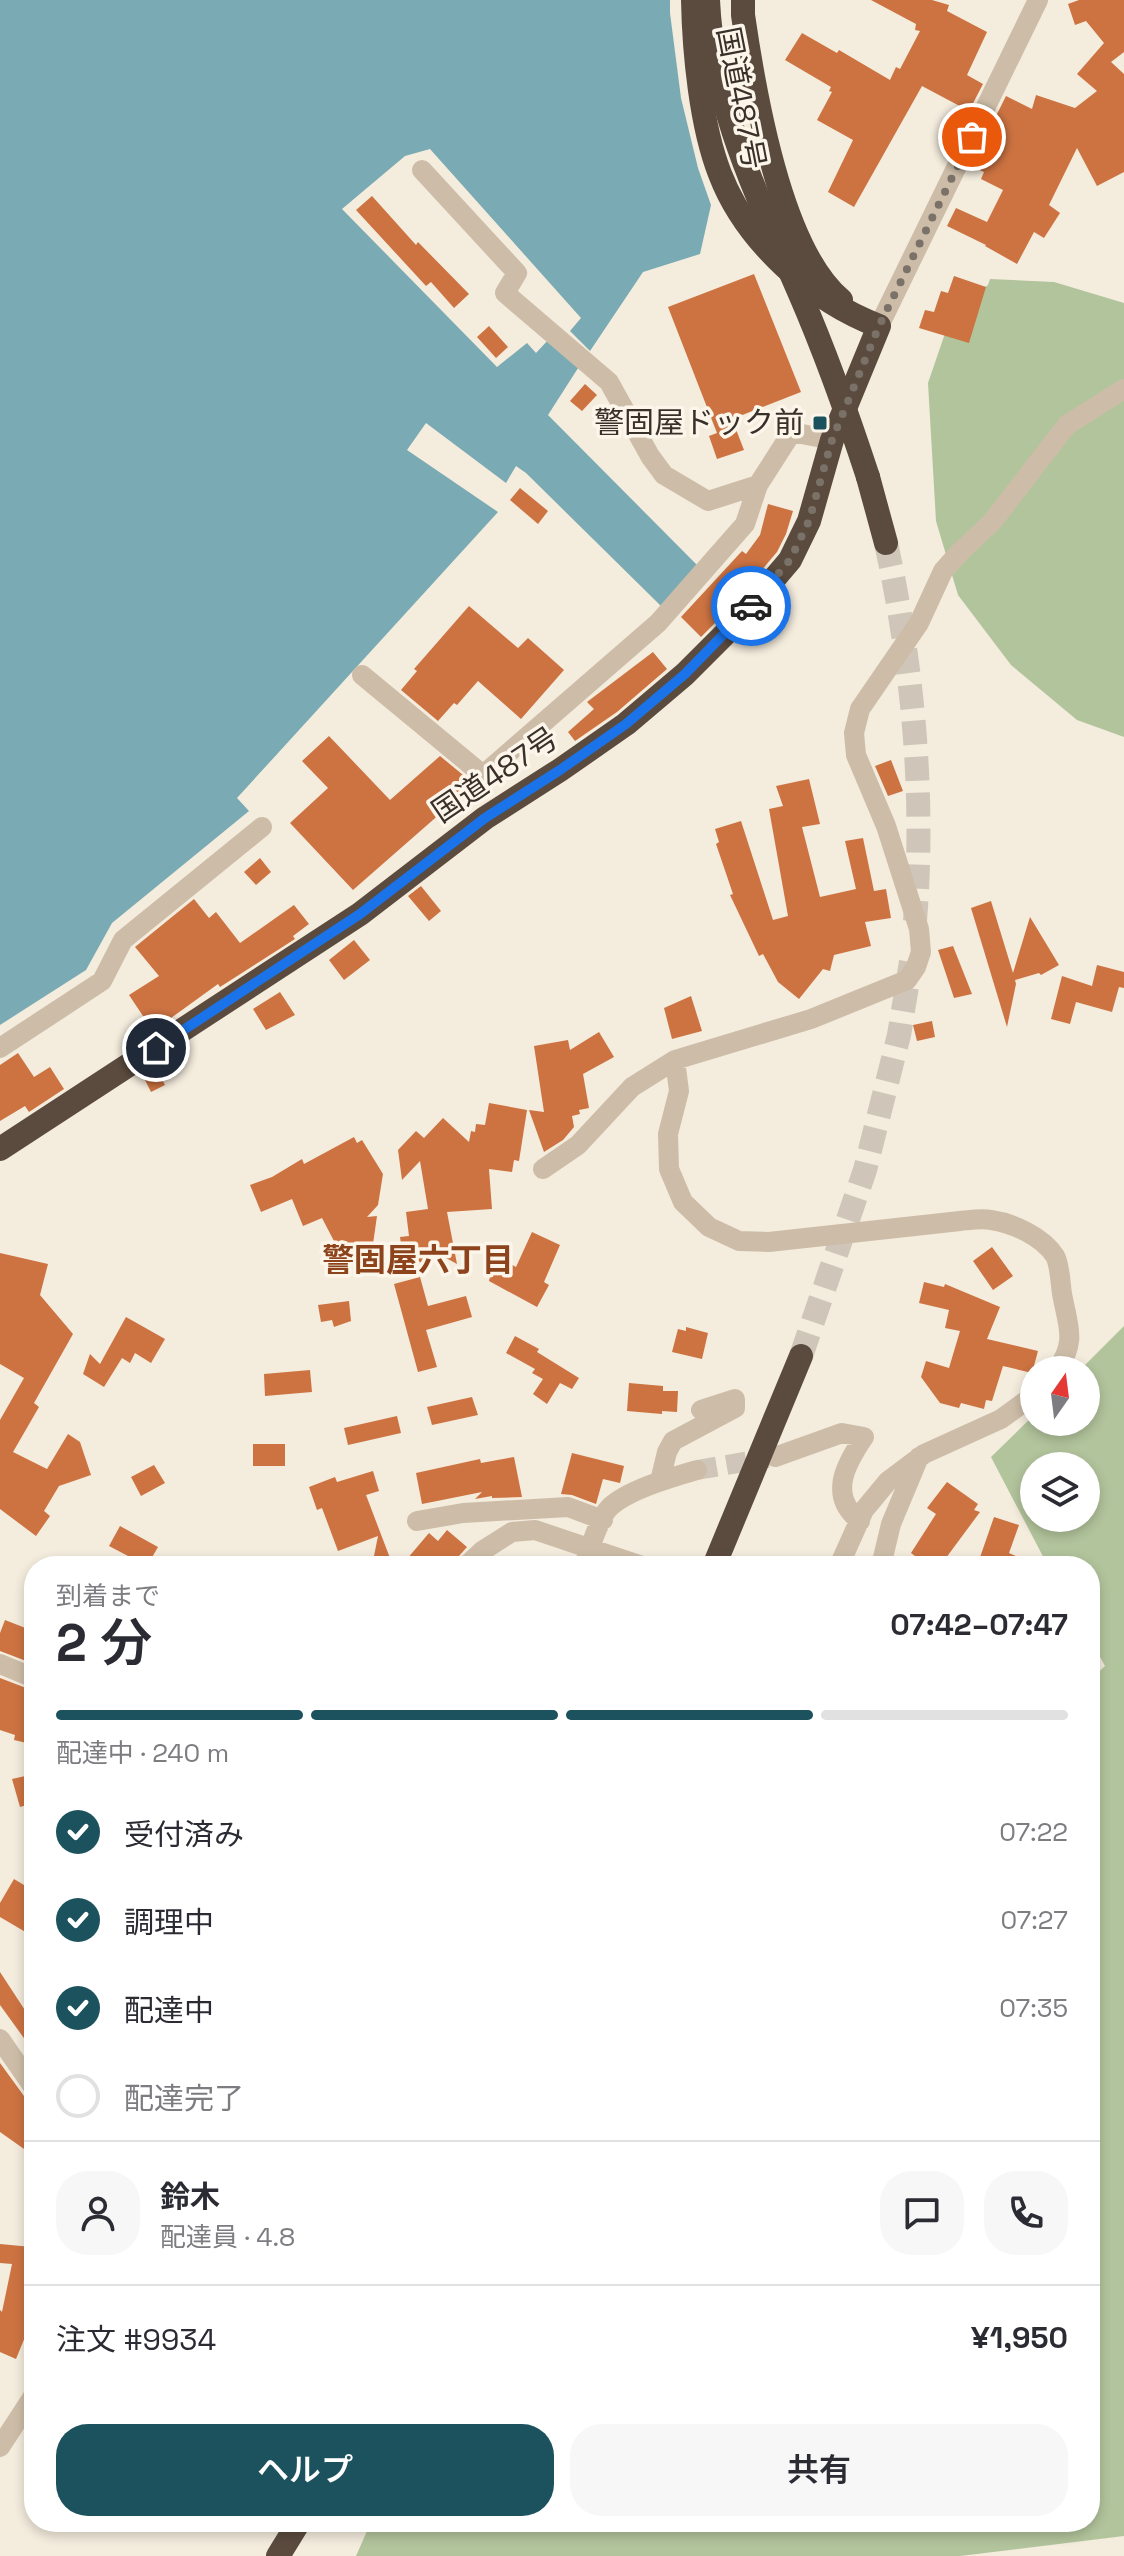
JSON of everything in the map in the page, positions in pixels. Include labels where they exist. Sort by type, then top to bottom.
[{"type":"highway","name":"国道487号","points":[[693,0],[703,101],[713,149],[726,189],[747,223],[808,288],[856,317],[879,326]]},
{"type":"highway","points":[[708,0],[715,69],[743,163],[806,309],[868,477],[886,543]]},
{"type":"highway","name":"国道487号","points":[[743,0],[750,63],[761,117],[786,205],[806,254],[833,293],[879,326]]},
{"type":"highway","name":"国道487号","points":[[0,1149],[360,914],[485,818],[626,724],[685,674],[739,620],[790,560],[809,521],[832,440],[879,326]]},
{"type":"highway","points":[[718,1556],[801,1356]]},
{"type":"highway","points":[[278,2556],[293,2532]]},
{"type":"street","points":[[879,326],[1038,0]]},
{"type":"street","points":[[422,170],[517,273],[505,293],[609,382],[664,475],[708,501],[758,485]]},
{"type":"street","points":[[543,1169],[578,1145],[632,1087],[675,1060],[811,1019],[907,980],[921,952],[919,929],[886,826],[856,755],[854,733],[860,709],[919,623],[943,571],[992,522],[1067,425],[1124,389]]},
{"type":"street","points":[[362,675],[483,775],[658,623],[745,524],[758,485],[792,432],[832,440]]},
{"type":"street","points":[[0,1048],[102,981],[123,940],[262,827]]},
{"type":"street","points":[[675,1060],[679,1091],[668,1134],[669,1169],[683,1202],[709,1227],[739,1241],[769,1242],[989,1219],[1015,1226],[1041,1242],[1056,1257],[1063,1302],[1071,1328],[1066,1356]]},
{"type":"street","points":[[660,1481],[673,1441],[735,1408],[735,1399],[701,1410]]},
{"type":"street","points":[[844,1556],[864,1510],[888,1481],[919,1457],[1001,1419],[1020,1405]]},
{"type":"street","points":[[775,1457],[842,1433],[864,1437],[851,1457],[841,1488],[846,1510],[860,1521]]},
{"type":"street","points":[[883,1556],[891,1524],[919,1457]]},
{"type":"street","points":[[587,1556],[609,1508],[643,1488],[697,1470]]},
{"type":"street","points":[[417,1521],[463,1513],[568,1507],[603,1520]]},
{"type":"street","points":[[477,1556],[512,1532],[535,1530],[585,1556]]},
{"type":"street","points":[[0,1664],[24,1674]]},
{"type":"street","points":[[0,2039],[24,2074]]},
{"type":"street","points":[[0,2447],[24,2410]]},
{"type":"green space","points":[[990,279],[1054,282],[1124,303],[1124,737],[1077,720],[1011,665],[958,595],[936,521],[928,383],[953,310],[988,285]]},
{"type":"green space","points":[[1124,1326],[1124,2536],[960,2556],[356,2556],[367,2532],[1100,2532],[1100,1671],[1105,1666],[1100,1657],[1100,1556],[1043,1556],[1030,1532],[1100,1532],[1100,1452],[1020,1452],[1020,1512],[991,1457],[1020,1429],[1020,1436],[1100,1436],[1100,1356],[1094,1356]]},
{"type":"water","points":[[0,0],[670,0],[681,98],[698,168],[711,205],[700,254],[643,272],[590,351],[570,331],[581,318],[430,149],[405,156],[342,209],[497,367],[527,343],[536,353],[550,338],[580,365],[548,415],[697,565],[661,606],[526,473],[516,466],[506,483],[426,423],[407,450],[498,512],[237,798],[249,811],[112,923],[86,970],[0,1025]]},
{"type":"building","points":[[871,0],[932,0],[949,5],[947,11],[987,32],[967,75],[983,84],[969,111],[922,86],[854,207],[828,192],[853,140],[817,120],[832,92],[829,91],[831,87],[785,60],[802,33],[837,53],[839,50],[890,80],[896,67],[900,69],[920,31],[915,30],[916,24]]},
{"type":"building","points":[[1079,0],[1124,0],[1124,52],[1111,62],[1124,74],[1124,172],[1097,186],[1077,148],[1049,205],[1060,213],[1044,238],[1034,232],[1017,264],[947,226],[956,208],[987,222],[1003,190],[981,179],[984,172],[975,168],[990,136],[987,134],[1006,96],[1032,109],[1036,95],[1075,108],[1097,91],[1077,74],[1104,43],[1086,21],[1075,25],[1068,4]]},
{"type":"building","points":[[372,196],[416,245],[418,242],[469,294],[454,308],[431,282],[426,286],[356,210]]},
{"type":"building","points":[[754,274],[801,392],[732,419],[744,450],[717,459],[709,436],[717,433],[668,307]]},
{"type":"building","points":[[954,276],[986,287],[969,343],[919,328],[925,310],[934,312],[941,291],[948,293]]},
{"type":"building","points":[[489,326],[508,347],[496,358],[477,337]]},
{"type":"building","points":[[585,384],[597,395],[582,411],[570,401]]},
{"type":"building","points":[[520,488],[548,511],[538,524],[510,500]]},
{"type":"building","points":[[768,504],[793,511],[777,552],[701,637],[681,617],[742,551],[746,554],[760,535]]},
{"type":"building","points":[[469,606],[518,648],[528,638],[564,670],[521,719],[478,681],[438,721],[401,690],[417,671],[414,669]]},
{"type":"building","points":[[653,652],[667,669],[617,712],[575,741],[568,732],[594,709],[587,702]]},
{"type":"building","points":[[329,736],[390,800],[440,756],[474,784],[353,890],[290,823],[328,788],[302,761]]},
{"type":"building","points":[[891,760],[903,791],[888,796],[875,766]]},
{"type":"building","points":[[809,779],[820,824],[802,827],[820,897],[856,889],[845,841],[863,838],[874,891],[886,889],[891,918],[865,922],[871,946],[834,955],[830,971],[823,969],[799,999],[778,982],[763,954],[759,956],[730,895],[733,894],[716,844],[719,842],[715,829],[741,821],[773,920],[788,916],[769,809],[783,806],[776,786]]},
{"type":"building","points":[[260,858],[271,872],[256,885],[244,872]]},
{"type":"building","points":[[421,886],[441,911],[429,921],[408,896]]},
{"type":"building","points":[[194,899],[209,918],[216,912],[240,943],[294,905],[309,924],[293,936],[295,939],[220,987],[218,984],[153,1031],[129,995],[159,976],[135,947]]},
{"type":"building","points":[[991,901],[1013,973],[1030,917],[1059,965],[1041,975],[1015,980],[1007,1027],[971,908]]},
{"type":"building","points":[[354,940],[370,960],[344,980],[329,960]]},
{"type":"building","points":[[953,946],[972,994],[954,998],[938,950]]},
{"type":"building","points":[[1097,965],[1124,972],[1124,988],[1119,987],[1112,1012],[1076,1002],[1070,1024],[1051,1019],[1062,976],[1092,986]]},
{"type":"building","points":[[280,992],[295,1015],[266,1030],[253,1009]]},
{"type":"building","points":[[691,996],[702,1031],[672,1039],[664,1008]]},
{"type":"building","points":[[932,1021],[935,1037],[917,1041],[913,1025]]},
{"type":"building","points":[[599,1032],[614,1057],[583,1074],[589,1108],[579,1110],[580,1114],[572,1116],[574,1127],[563,1140],[544,1152],[529,1110],[544,1112],[534,1046],[568,1040],[570,1050]]},
{"type":"building","points":[[18,1053],[34,1077],[50,1067],[64,1089],[29,1112],[25,1106],[0,1121],[0,1065]]},
{"type":"building","points":[[156,1067],[165,1085],[151,1092],[142,1074]]},
{"type":"building","points":[[489,1103],[527,1110],[519,1161],[514,1160],[512,1172],[489,1169],[492,1209],[447,1212],[457,1264],[446,1258],[404,1265],[400,1237],[409,1236],[406,1212],[428,1209],[420,1161],[402,1180],[398,1150],[416,1131],[424,1138],[443,1118],[469,1142],[476,1124],[485,1125]]},
{"type":"building","points":[[354,1137],[357,1143],[362,1140],[383,1174],[378,1205],[367,1217],[377,1216],[372,1251],[347,1266],[322,1218],[303,1226],[292,1199],[261,1212],[250,1185],[272,1177],[302,1159],[304,1164]]},
{"type":"building","points":[[532,1232],[560,1245],[544,1282],[549,1285],[537,1307],[489,1281],[493,1264],[505,1267],[507,1262],[516,1267]]},
{"type":"building","points":[[992,1247],[1013,1276],[993,1290],[973,1261]]},
{"type":"building","points":[[0,1253],[48,1264],[40,1295],[73,1334],[34,1403],[39,1407],[13,1452],[47,1469],[68,1434],[80,1442],[91,1475],[59,1486],[44,1511],[50,1516],[36,1536],[0,1509],[0,1420],[24,1378],[0,1364]]},
{"type":"building","points":[[420,1277],[428,1306],[466,1296],[472,1317],[426,1330],[437,1367],[418,1372],[394,1284]]},
{"type":"building","points":[[924,1282],[944,1287],[945,1284],[1000,1307],[987,1339],[1038,1351],[1037,1356],[1020,1356],[1020,1370],[1003,1366],[992,1401],[986,1400],[984,1409],[961,1403],[959,1408],[940,1403],[921,1377],[926,1361],[949,1368],[960,1331],[945,1328],[949,1310],[919,1303]]},
{"type":"building","points":[[349,1301],[351,1321],[334,1327],[332,1320],[321,1322],[318,1305]]},
{"type":"building","points":[[126,1317],[165,1339],[151,1363],[135,1353],[130,1363],[122,1358],[104,1387],[83,1374],[90,1354],[100,1364]]},
{"type":"building","points":[[686,1327],[708,1333],[702,1359],[672,1352],[678,1329],[686,1331]]},
{"type":"building","points":[[515,1336],[579,1378],[572,1389],[560,1383],[547,1404],[533,1394],[543,1379],[532,1373],[535,1369],[506,1353]]},
{"type":"building","points":[[310,1370],[312,1392],[265,1396],[264,1374]]},
{"type":"building","points":[[629,1383],[663,1386],[663,1391],[678,1391],[677,1412],[627,1411]]},
{"type":"building","points":[[472,1397],[478,1415],[432,1425],[427,1407]]},
{"type":"building","points":[[397,1416],[401,1433],[348,1445],[344,1428]]},
{"type":"building","points":[[253,1444],[285,1444],[285,1466],[253,1466]]},
{"type":"building","points":[[572,1453],[624,1466],[620,1483],[603,1479],[596,1504],[561,1494]]},
{"type":"building","points":[[514,1457],[522,1497],[475,1499],[482,1492],[422,1504],[416,1473],[480,1459],[481,1463]]},
{"type":"building","points":[[154,1465],[165,1483],[141,1496],[131,1477]]},
{"type":"building","points":[[373,1471],[379,1491],[366,1495],[389,1556],[374,1556],[378,1536],[338,1551],[322,1508],[317,1510],[309,1487],[335,1477],[337,1482]]},
{"type":"building","points":[[947,1482],[978,1504],[974,1510],[980,1512],[947,1556],[915,1556],[911,1553],[936,1514],[927,1508]]},
{"type":"building","points":[[994,1517],[1019,1525],[1009,1553],[1016,1556],[980,1556]]},
{"type":"building","points":[[120,1526],[158,1547],[153,1556],[128,1556],[109,1546]]},
{"type":"building","points":[[447,1530],[467,1547],[459,1556],[409,1556],[429,1533],[438,1541]]},
{"type":"building","points":[[5,1620],[24,1627],[24,1660],[0,1651],[0,1633]]},
{"type":"building","points":[[0,1678],[24,1687],[24,1742],[14,1740],[15,1735],[0,1730]]},
{"type":"building","points":[[24,1776],[24,1806],[20,1807],[12,1779]]},
{"type":"building","points":[[14,1879],[24,1885],[24,1931],[0,1917],[0,1903]]},
{"type":"building","points":[[0,1972],[24,2009],[24,2038],[0,2005]]},
{"type":"building","points":[[0,2063],[24,2096],[24,2149],[0,2132]]},
{"type":"building","points":[[0,2244],[24,2246],[24,2339],[16,2359],[0,2352],[0,2310],[2,2312],[12,2264],[0,2263]]},
{"type":"tunnel","points":[[886,543],[903,637],[914,731],[918,826],[915,921]]},
{"type":"tunnel","points":[[801,1356],[865,1170],[899,1035],[911,962]]},
{"type":"tunnel","points":[[697,1470],[768,1458]]},
{"type":"way so far","points":[[751,606],[790,560],[809,521],[832,440],[879,326],[972,137]]},
{"type":"place","name":"警固屋ドック前","points":[[820,423]]},
{"type":"district","name":"警固屋六丁目","points":[[418,1260]]},
{"type":"route","points":[[156,1048],[360,914],[485,818],[626,724],[685,674],[751,606]]}]
